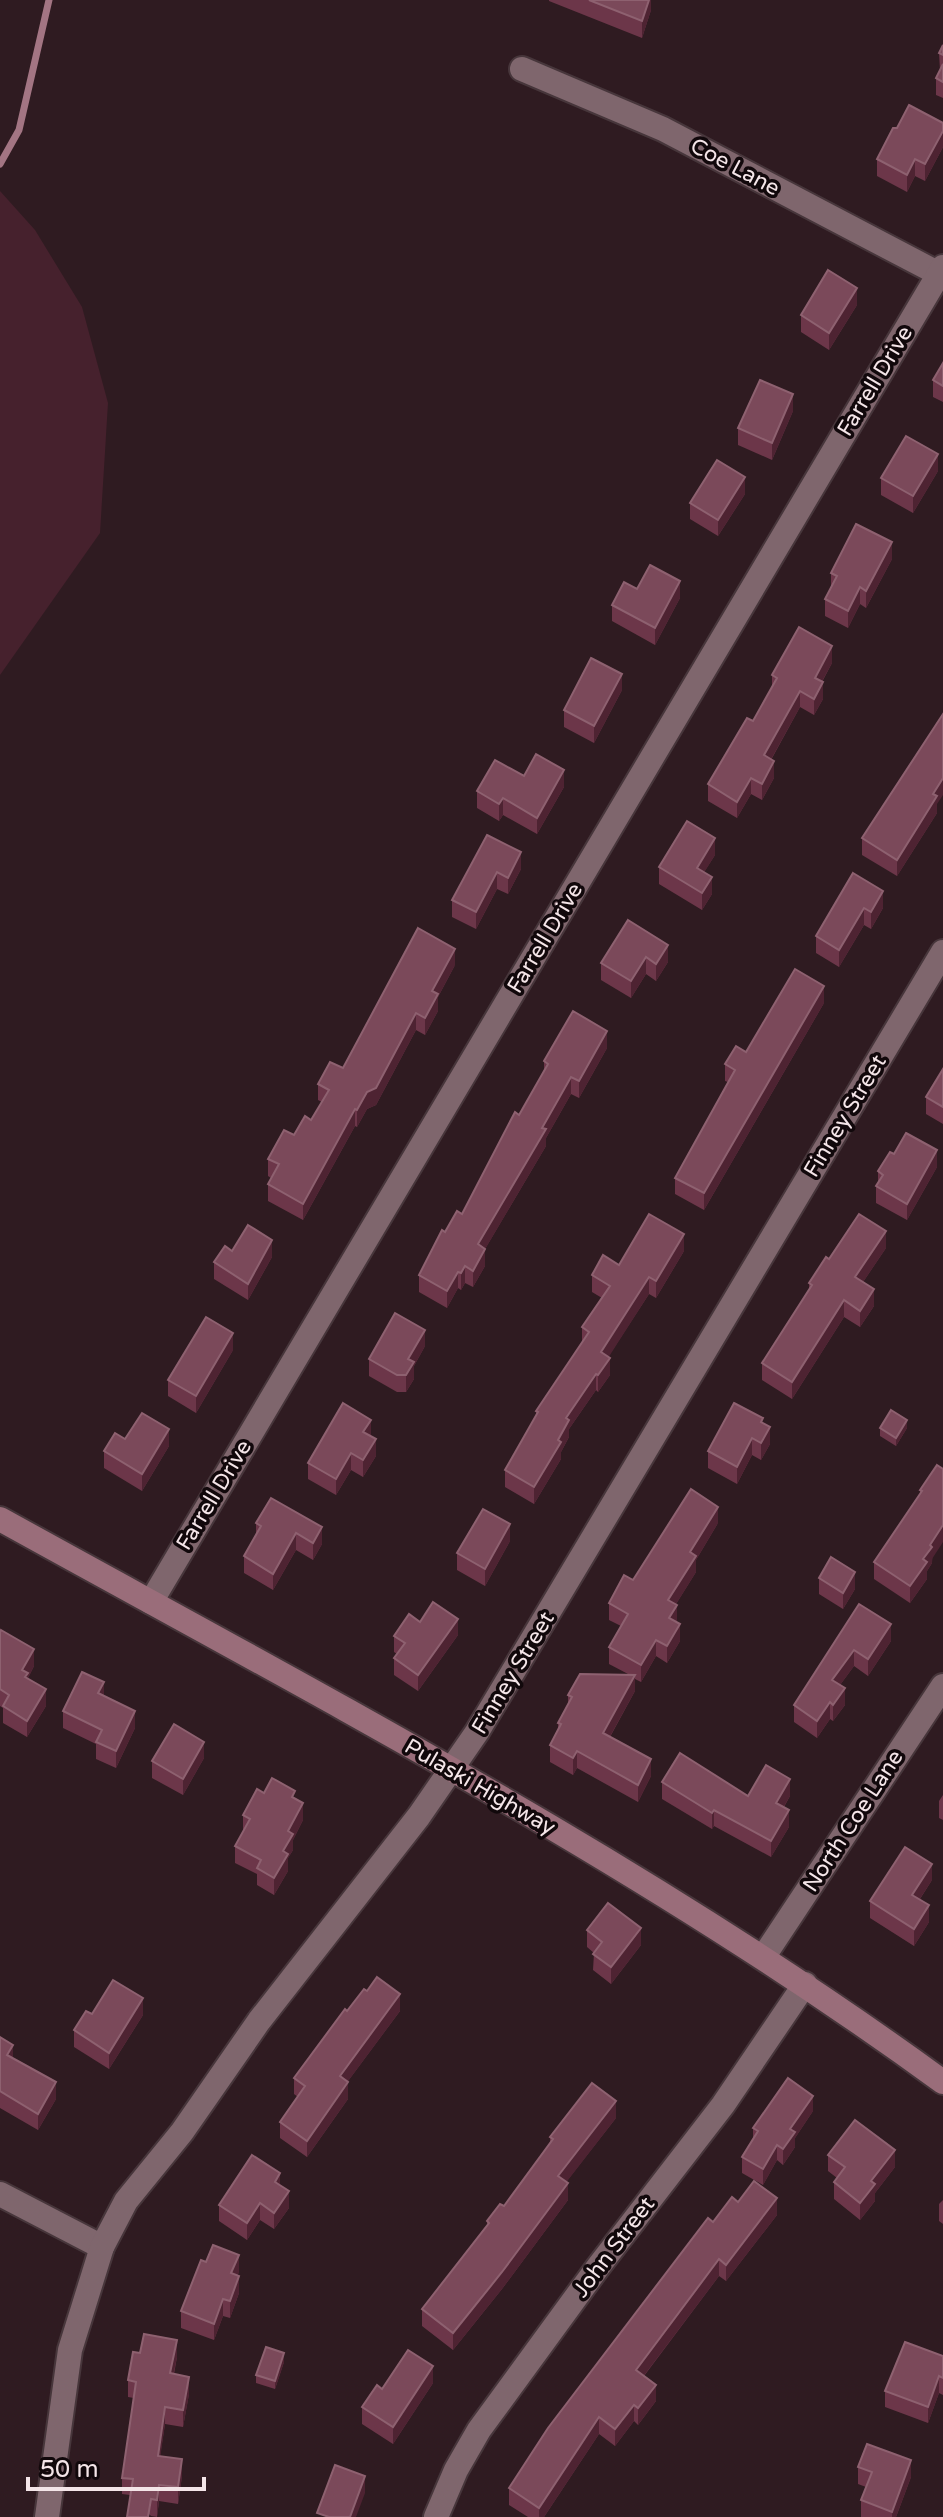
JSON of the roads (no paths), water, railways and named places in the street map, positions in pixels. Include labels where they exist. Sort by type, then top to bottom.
[{"type":"main road","name":"Pulaski Highway","points":[[0,1519],[594,1852],[764,1956],[943,2082]]},
{"type":"street","name":"Coe Lane","points":[[522,69],[663,129],[942,272]]},
{"type":"street","name":"Farrell Drive","points":[[151,1602],[942,272]]},
{"type":"street","name":"Finney Street","points":[[47,2517],[70,2350],[102,2247],[126,2201],[182,2132],[259,2021],[452,1771],[943,952]]},
{"type":"street","name":"North Coe Lane","points":[[764,1956],[943,1686]]},
{"type":"street","name":"John Street","points":[[436,2517],[456,2470],[479,2430],[598,2267],[723,2105],[805,1984]]},
{"type":"street","points":[[0,2194],[102,2247]]},
{"type":"waterway","points":[[0,164],[19,130],[49,0]]}]
